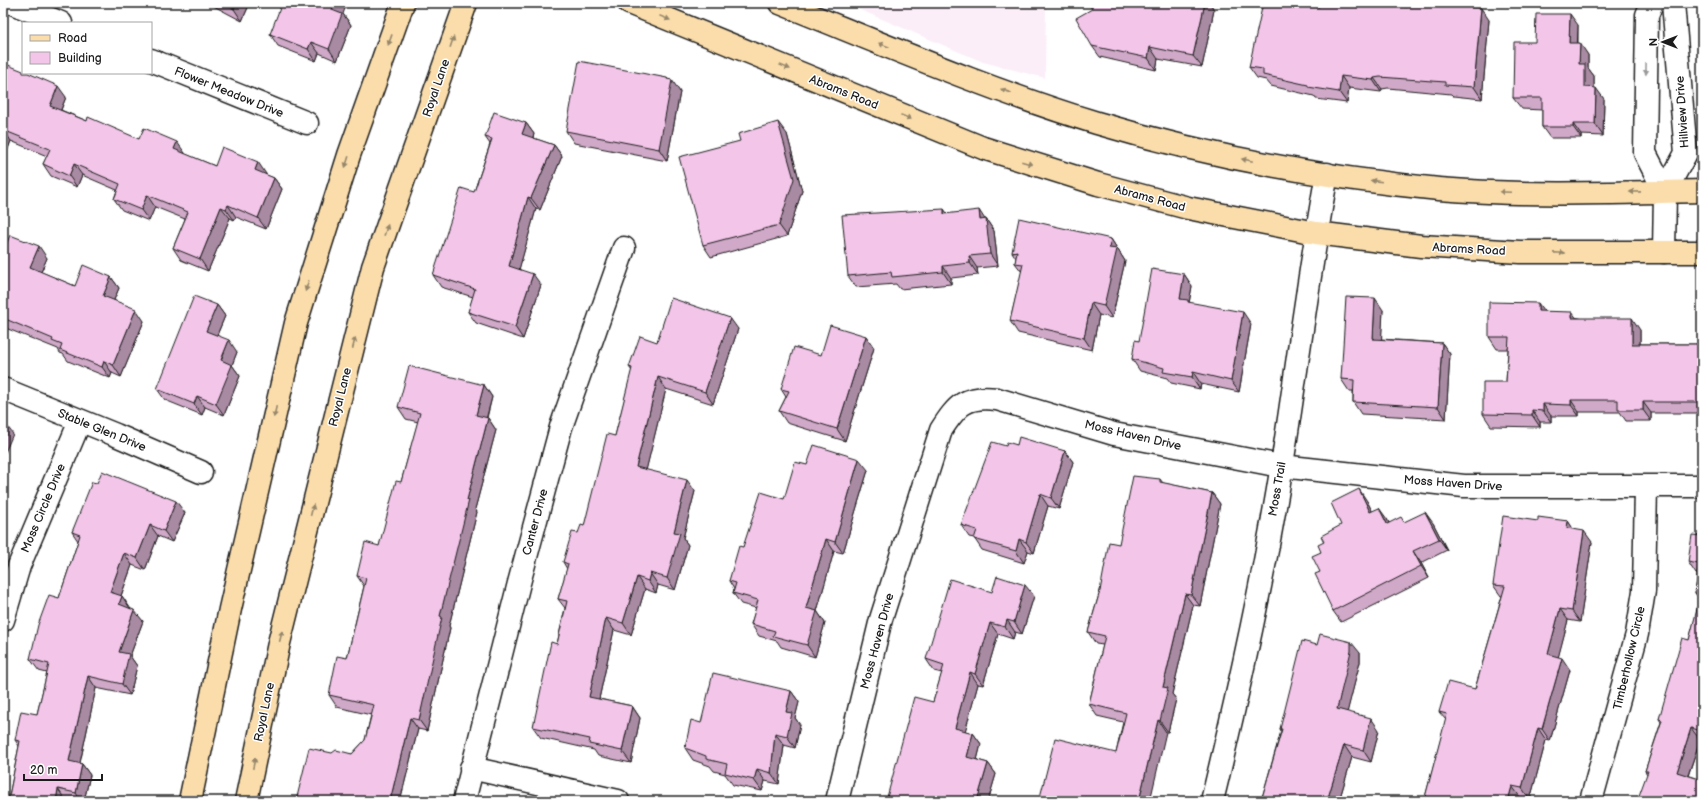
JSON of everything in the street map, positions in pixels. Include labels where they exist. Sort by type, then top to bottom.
[{"type":"main road","points":[[190,801],[230,609],[296,324],[349,155],[403,3]]},
{"type":"main road","name":"Royal Lane","points":[[246,801],[280,643],[373,267],[466,3]]},
{"type":"main road","name":"Abrams Road","points":[[629,3],[983,148],[1140,196],[1237,219],[1316,233],[1381,242],[1462,249],[1552,253],[1702,252]]},
{"type":"main road","points":[[780,3],[955,73],[1097,122],[1197,149],[1327,174],[1439,189],[1548,193],[1702,191]]},
{"type":"street","points":[[12,3],[59,22]]},
{"type":"street","name":"Hillview Drive","points":[[1652,3],[1647,14],[1645,153],[1665,192]]},
{"type":"street","name":"Hillview Drive","points":[[1664,252],[1665,192],[1686,153],[1673,3]]},
{"type":"street","name":"Flower Meadow Drive","points":[[152,60],[307,124]]},
{"type":"street","name":"Moss Trail","points":[[1212,801],[1255,616],[1282,466],[1316,233],[1327,174]]},
{"type":"street","name":"Canter Drive","points":[[464,801],[471,768],[561,427],[624,248]]},
{"type":"street","name":"Stable Glen Drive","points":[[3,389],[202,472]]},
{"type":"street","name":"Moss Haven Drive","points":[[837,801],[882,618],[941,430],[952,413],[967,401],[981,397],[997,399],[1114,434],[1282,466],[1464,486],[1702,486]]},
{"type":"street","name":"Moss Circle Drive","points":[[3,620],[19,566],[80,421]]},
{"type":"street","name":"Timberhollow Circle","points":[[1592,801],[1637,634],[1644,591],[1646,487]]},
{"type":"street","points":[[471,768],[618,801]]},
{"type":"shaded area","points":[[844,3],[1046,3],[1045,78],[983,62]]},
{"type":"building","points":[[222,3],[237,3],[234,9]]},
{"type":"building","points":[[282,3],[334,3],[332,10],[342,14],[329,49],[311,42],[308,49],[270,34]]},
{"type":"building","points":[[1088,3],[1205,3],[1193,56],[1150,47],[1148,58],[1092,46],[1076,18],[1092,9]]},
{"type":"building","points":[[1263,3],[1300,3],[1319,7],[1319,3],[1380,3],[1407,7],[1407,3],[1424,3],[1481,8],[1474,87],[1445,85],[1445,82],[1380,77],[1374,78],[1373,80],[1341,76],[1339,92],[1308,87],[1308,85],[1263,75],[1263,69],[1249,67]]},
{"type":"building","points":[[1536,14],[1570,14],[1569,43],[1580,43],[1579,64],[1585,64],[1585,87],[1596,88],[1595,124],[1573,124],[1573,127],[1542,127],[1542,98],[1513,98],[1514,42],[1535,42]]},
{"type":"building","points":[[579,61],[672,80],[659,149],[566,131]]},
{"type":"building","points":[[3,63],[22,71],[22,74],[30,74],[58,86],[50,106],[87,121],[88,117],[139,139],[144,128],[177,142],[174,149],[215,166],[222,147],[258,162],[255,170],[274,178],[258,218],[228,205],[226,209],[221,207],[200,259],[173,248],[188,212],[147,195],[141,210],[114,199],[120,184],[74,164],[69,176],[43,164],[50,149],[3,130]]},
{"type":"building","points":[[494,112],[526,123],[522,134],[554,145],[531,198],[528,197],[509,266],[533,274],[515,327],[468,312],[475,289],[433,275],[461,188],[474,192],[492,139],[485,137]]},
{"type":"building","points":[[778,122],[794,179],[779,225],[703,245],[679,157],[740,141],[738,134]]},
{"type":"building","points":[[944,209],[944,214],[979,210],[980,220],[986,219],[990,254],[969,256],[970,263],[943,266],[943,272],[892,277],[891,272],[848,276],[842,215]]},
{"type":"building","points":[[1019,218],[1111,239],[1109,248],[1117,249],[1104,306],[1091,303],[1084,338],[1010,321],[1023,264],[1015,263],[1017,251],[1012,252]]},
{"type":"building","points":[[10,235],[39,246],[30,267],[75,286],[83,265],[111,277],[103,296],[136,309],[113,365],[104,361],[102,367],[60,350],[62,345],[52,341],[53,339],[3,318],[3,253]]},
{"type":"building","points":[[1152,269],[1184,274],[1180,299],[1188,300],[1188,302],[1243,312],[1231,381],[1193,372],[1192,377],[1163,372],[1164,368],[1132,359],[1135,340],[1139,341]]},
{"type":"building","points":[[194,296],[217,305],[206,331],[229,340],[221,360],[232,365],[216,404],[197,396],[194,404],[157,389]]},
{"type":"building","points":[[1346,297],[1375,298],[1373,339],[1442,343],[1438,407],[1353,402],[1354,380],[1341,379]]},
{"type":"building","points":[[671,298],[730,318],[705,392],[658,377],[636,467],[687,480],[674,532],[680,533],[667,578],[650,573],[648,581],[637,577],[623,623],[606,618],[589,697],[632,706],[622,751],[589,744],[590,739],[533,727],[551,642],[557,644],[567,601],[558,599],[568,564],[563,562],[572,532],[578,533],[581,525],[584,526],[607,434],[615,436],[632,368],[629,367],[640,336],[657,342]]},
{"type":"building","points":[[1489,302],[1538,303],[1538,311],[1572,312],[1572,318],[1632,318],[1632,344],[1702,344],[1702,402],[1643,402],[1643,410],[1618,410],[1618,400],[1571,400],[1571,405],[1543,404],[1543,411],[1532,410],[1532,415],[1483,414],[1483,382],[1506,382],[1509,337],[1489,337]]},
{"type":"building","points":[[830,325],[866,336],[837,429],[779,411],[789,391],[781,389],[794,347],[821,355]]},
{"type":"building","points":[[409,366],[484,385],[476,415],[488,418],[440,616],[442,617],[419,720],[410,718],[390,801],[296,801],[309,748],[332,753],[336,750],[352,754],[365,740],[374,705],[329,695],[337,656],[347,658],[366,578],[357,576],[365,542],[379,546],[396,481],[401,482],[420,413],[398,407]]},
{"type":"building","points":[[1019,437],[1065,451],[1051,498],[1040,494],[1026,542],[1019,539],[1016,551],[974,539],[977,530],[961,525],[992,442],[1006,446],[1007,442],[1017,445]]},
{"type":"building","points":[[814,445],[859,459],[835,542],[826,539],[806,608],[817,611],[807,645],[773,636],[775,631],[751,624],[758,600],[733,593],[736,583],[729,581],[739,546],[743,547],[761,492],[784,499],[795,462],[807,465]]},
{"type":"building","points":[[102,471],[176,501],[164,531],[150,525],[137,558],[124,553],[110,592],[122,596],[119,604],[134,610],[119,652],[129,654],[122,684],[88,676],[69,761],[82,764],[76,793],[58,789],[56,801],[8,801],[20,741],[15,740],[21,711],[37,714],[49,664],[30,659],[38,625],[49,595],[59,598],[80,535],[72,532],[92,482],[97,483]]},
{"type":"building","points":[[1133,476],[1160,479],[1160,482],[1212,493],[1191,595],[1185,594],[1163,687],[1168,688],[1160,721],[1158,720],[1139,801],[1039,801],[1055,738],[1116,753],[1126,713],[1089,704],[1105,636],[1088,632],[1100,591],[1109,542],[1119,544]]},
{"type":"building","points":[[1359,489],[1370,512],[1379,508],[1387,524],[1401,517],[1404,522],[1425,512],[1439,539],[1413,551],[1421,566],[1333,611],[1315,574],[1320,572],[1312,556],[1321,552],[1318,545],[1324,542],[1321,536],[1341,525],[1331,503]]},
{"type":"building","points":[[1503,516],[1538,521],[1538,517],[1568,521],[1567,528],[1584,531],[1572,611],[1560,609],[1548,654],[1562,658],[1542,729],[1538,728],[1522,788],[1512,786],[1508,801],[1424,801],[1447,714],[1439,712],[1448,682],[1475,689],[1505,586],[1493,585]]},
{"type":"building","points":[[1692,535],[1702,536],[1702,731],[1691,728],[1677,772],[1702,780],[1702,801],[1637,801],[1648,771],[1645,771],[1662,720],[1659,719],[1682,638],[1689,640],[1701,594],[1695,593],[1699,564],[1688,562]]},
{"type":"building","points":[[997,576],[1025,585],[1014,622],[1007,620],[1005,627],[990,623],[975,674],[970,672],[955,728],[973,733],[967,757],[988,763],[977,801],[886,801],[914,697],[933,702],[944,665],[926,659],[950,579],[992,592]]},
{"type":"building","points":[[1320,634],[1351,642],[1351,651],[1337,709],[1371,718],[1363,750],[1344,745],[1327,801],[1261,801],[1282,729],[1280,729],[1302,641],[1317,645]]},
{"type":"building","points":[[713,673],[791,691],[786,712],[792,713],[787,736],[775,733],[771,773],[757,769],[754,780],[725,773],[727,764],[706,759],[706,756],[685,748],[691,720],[701,723]]}]
